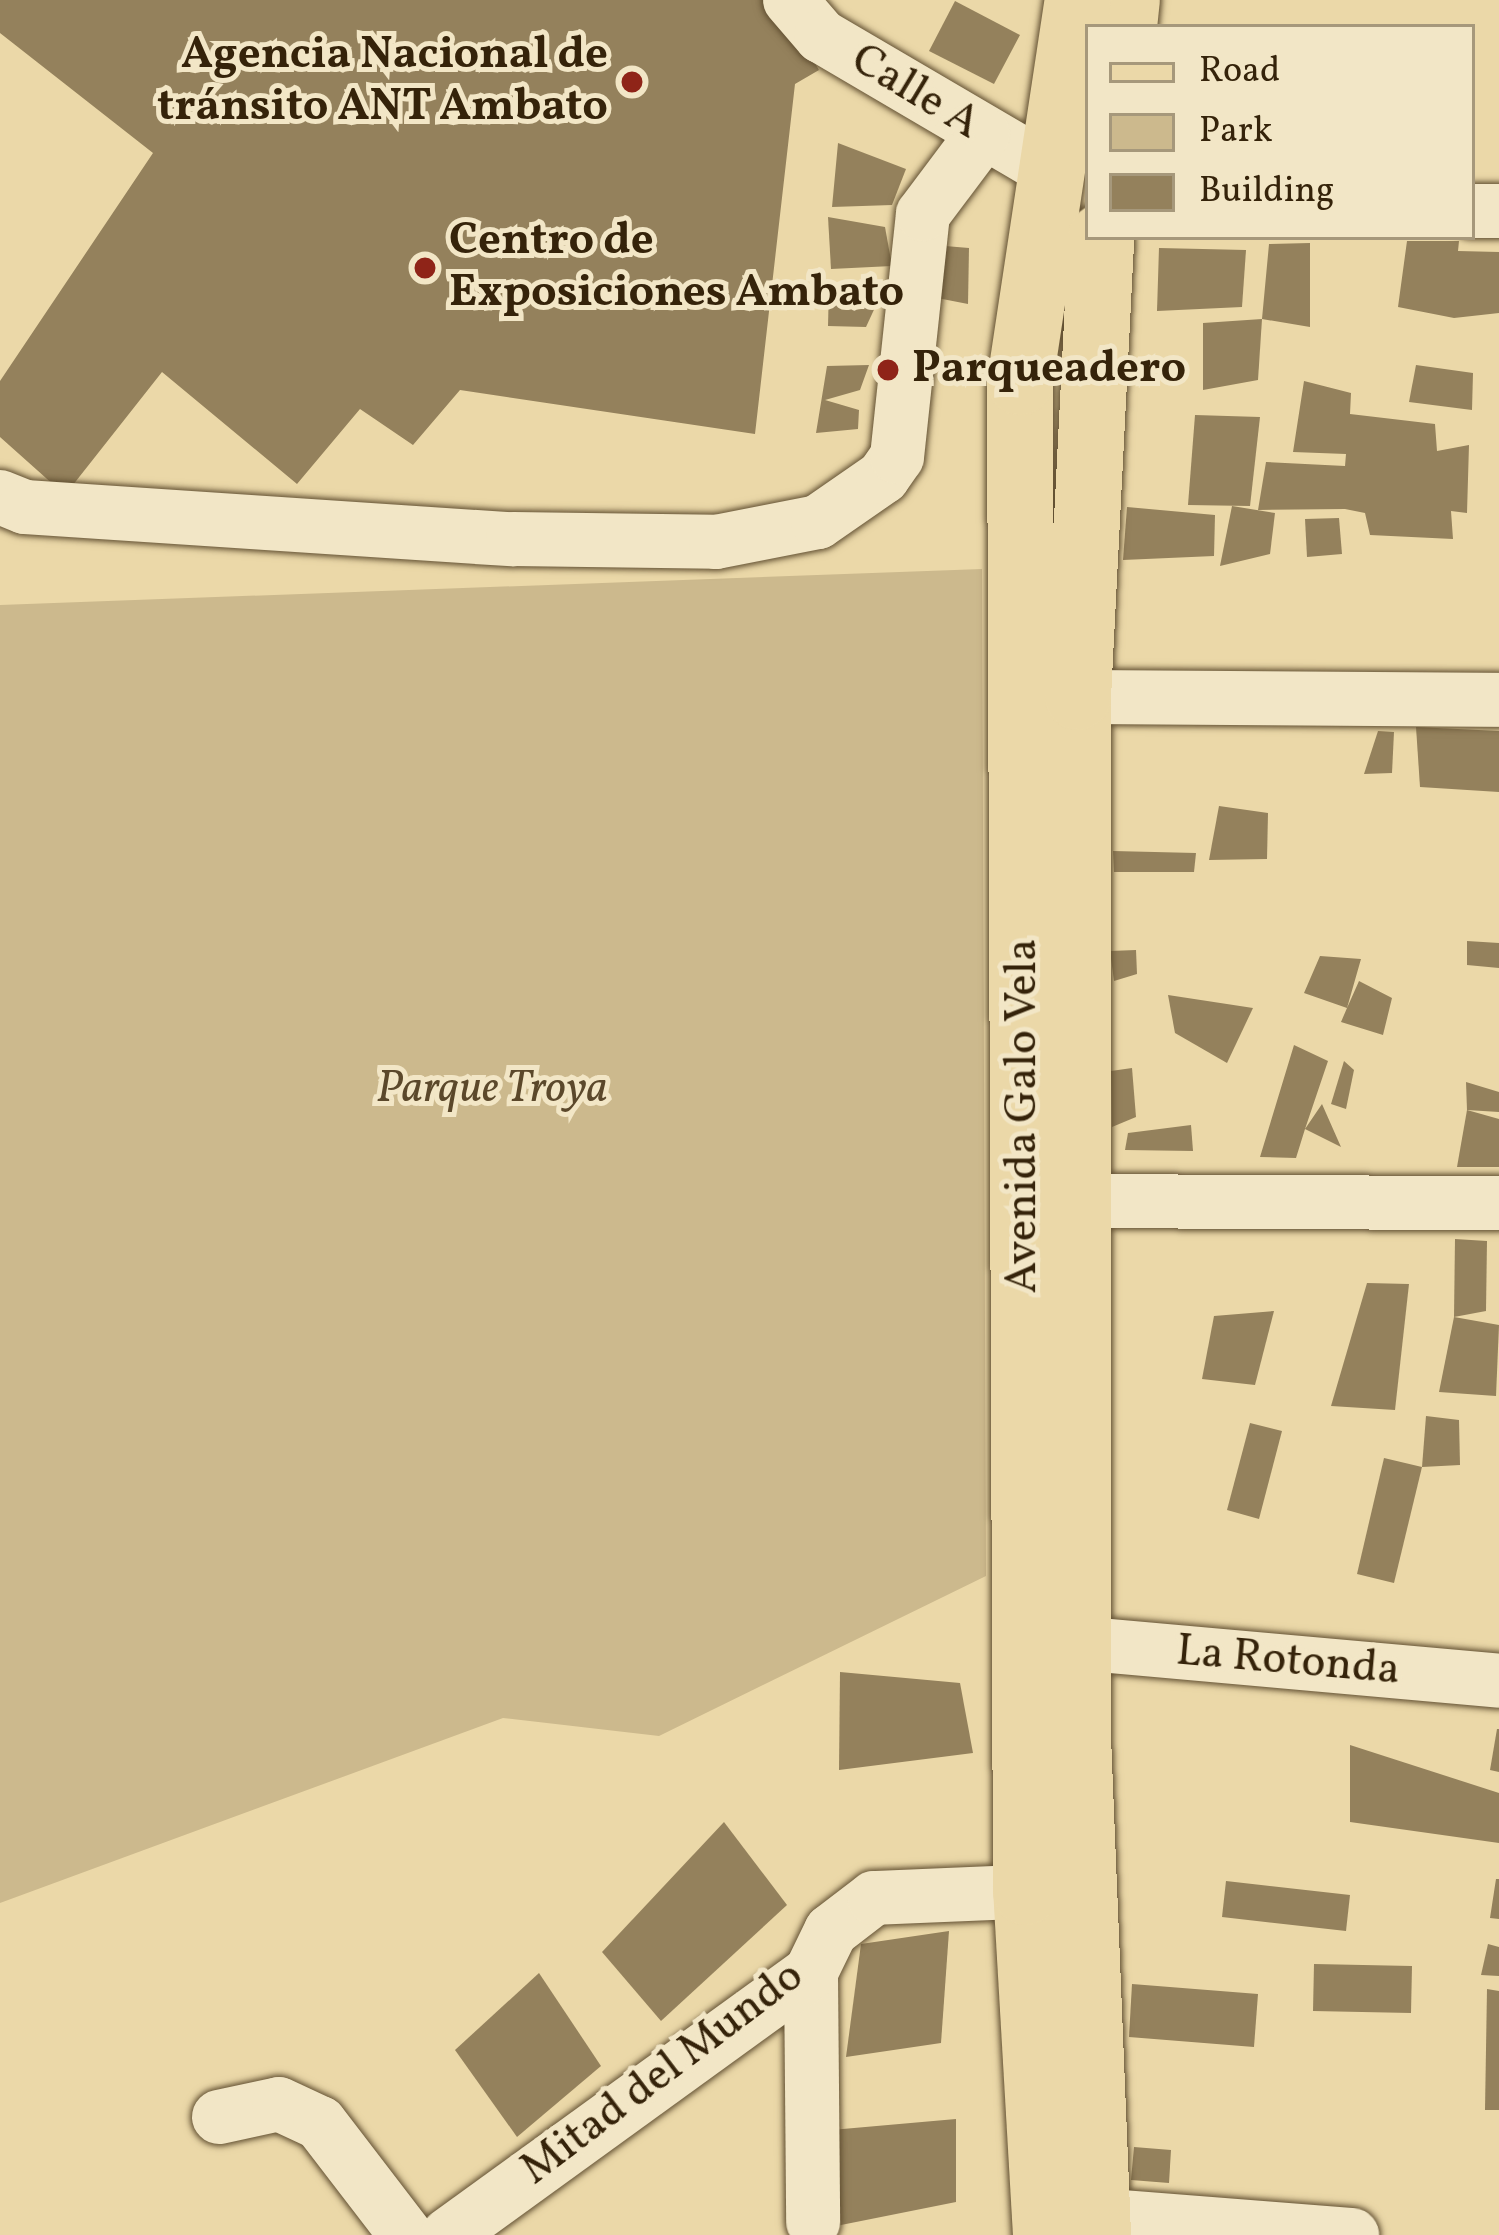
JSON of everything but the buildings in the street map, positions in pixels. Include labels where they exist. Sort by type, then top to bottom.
[{"type":"main road","name":"Avenida Galo Vela","points":[[1053,1891],[1077,1643],[1080,1201],[1072,207],[1078,0]]},
{"type":"main road","name":"Avenida Galo Vela","points":[[1072,207],[1020,382],[1053,1891],[1080,2228]]},
{"type":"street","name":"Calle A","points":[[790,0],[821,36],[982,134],[1072,207]]},
{"type":"street","points":[[0,497],[25,507],[513,539],[716,542],[818,522],[883,477],[897,458],[923,214],[982,134]]},
{"type":"street","points":[[1078,697],[1499,700]]},
{"type":"street","points":[[1080,1201],[1499,1203]]},
{"type":"street","name":"La Rotonda","points":[[1077,1643],[1499,1681]]},
{"type":"street","name":"Mitad del Mundo","points":[[448,2235],[811,1972],[831,1931],[874,1898],[1053,1891]]},
{"type":"street","points":[[811,1972],[813,2222]]},
{"type":"street","points":[[219,2116],[279,2104],[320,2123],[406,2235]]},
{"type":"street","points":[[1080,2228],[1352,2235]]},
{"type":"green space","name":"Parque Troya","points":[[982,569],[986,1576],[659,1736],[503,1718],[0,1903],[0,605]]},
{"type":"place","name":"Agencia Nacional de tránsito ANT Ambato","points":[[632,82]]},
{"type":"place","name":"Centro de Exposiciones Ambato","points":[[425,268]]},
{"type":"place","name":"Parqueadero","points":[[888,370]]}]
